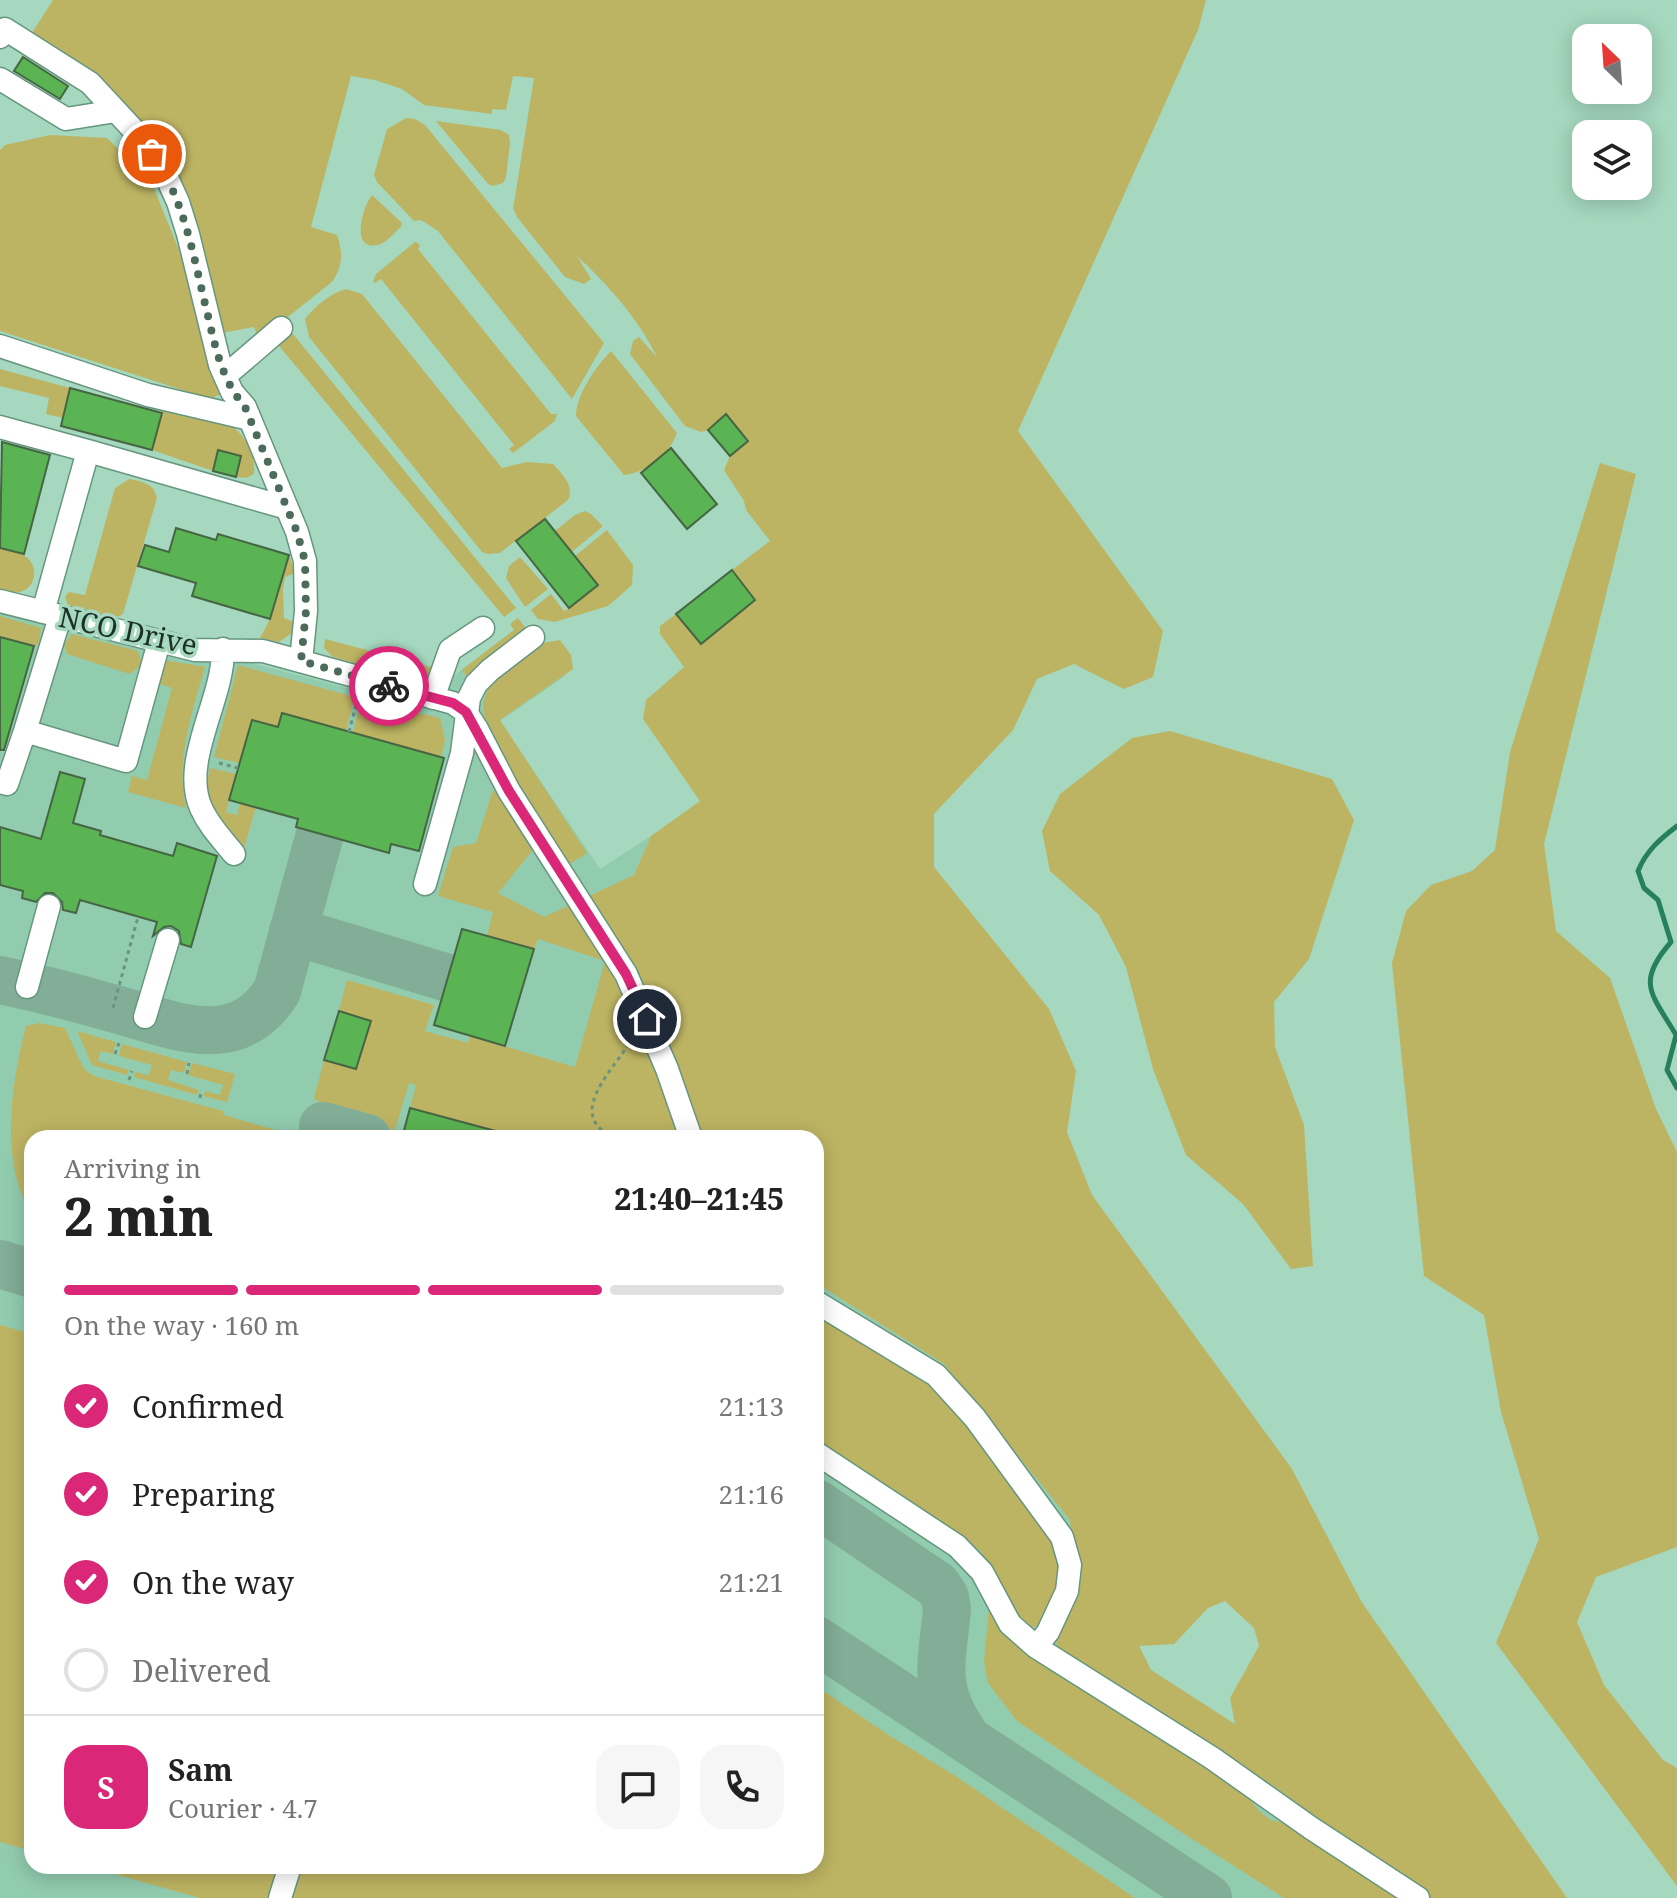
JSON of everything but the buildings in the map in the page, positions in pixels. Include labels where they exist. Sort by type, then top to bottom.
[{"type":"lane","points":[[11,31],[90,83],[142,139],[163,169],[178,202],[220,365],[250,419],[305,561],[306,611],[301,661]]},
{"type":"lane","points":[[0,79],[66,119],[116,111]]},
{"type":"lane","points":[[225,376],[281,328]]},
{"type":"lane","points":[[0,346],[148,395],[250,419]]},
{"type":"lane","points":[[0,427],[287,508]]},
{"type":"lane","points":[[0,782],[7,784],[25,731],[88,451]]},
{"type":"lane","name":"NCO Drive","points":[[0,601],[195,650],[263,651],[438,699],[466,712]]},
{"type":"lane","points":[[438,699],[450,650],[483,628]]},
{"type":"lane","points":[[425,884],[462,753],[466,712],[476,684],[533,637]]},
{"type":"lane","points":[[25,731],[126,761],[159,642]]},
{"type":"lane","points":[[223,649],[219,680],[197,764],[196,785],[200,805],[211,827],[234,854]]},
{"type":"lane","points":[[466,712],[509,791],[626,974],[667,1069],[688,1130]]},
{"type":"lane","points":[[27,987],[49,906]]},
{"type":"lane","points":[[145,1017],[168,940]]},
{"type":"lane","points":[[824,1307],[936,1375],[975,1418],[1062,1537],[1070,1565],[1067,1591],[1048,1632],[1036,1647]]},
{"type":"lane","points":[[824,1458],[957,1546],[982,1572],[1010,1624],[1036,1647],[1212,1758],[1418,1898]]},
{"type":"lane","points":[[280,1898],[288,1874]]},
{"type":"path","points":[[349,732],[362,678]]},
{"type":"path","points":[[113,1008],[138,917]]},
{"type":"path","points":[[603,1130],[596,1123],[592,1109],[596,1092],[635,1035]]},
{"type":"path","points":[[115,1054],[119,1043]]},
{"type":"path","points":[[187,1074],[189,1063]]},
{"type":"path","points":[[129,1080],[132,1071]]},
{"type":"path","points":[[200,1098],[201,1090]]},
{"type":"shaded area","points":[[53,0],[1206,0],[1198,30],[1018,431],[1163,631],[1153,677],[1124,689],[1074,664],[1037,679],[1013,730],[934,814],[934,867],[1049,1009],[1076,1071],[1067,1132],[1092,1195],[1292,1469],[1361,1601],[1567,1898],[1430,1898],[1303,1814],[1293,1800],[1271,1784],[1058,1653],[1056,1640],[1076,1570],[1070,1520],[944,1364],[824,1288],[824,1130],[459,1130],[410,1108],[416,1085],[409,1083],[395,1130],[328,1111],[314,1098],[324,1060],[357,1069],[371,1022],[339,1011],[347,980],[434,1005],[425,1031],[468,1043],[470,1036],[575,1067],[605,961],[538,939],[534,949],[487,936],[493,912],[438,896],[453,847],[476,843],[493,790],[537,845],[498,893],[544,917],[634,875],[651,836],[700,801],[643,719],[646,700],[684,667],[660,634],[660,626],[676,614],[701,644],[754,600],[732,570],[770,541],[746,510],[744,501],[724,470],[730,456],[726,415],[701,432],[685,426],[630,354],[633,341],[639,337],[657,357],[622,303],[577,256],[591,279],[584,284],[565,277],[517,217],[513,208],[534,78],[513,76],[506,110],[492,109],[492,114],[424,105],[402,89],[351,76],[311,227],[337,235],[341,253],[339,269],[333,281],[259,340],[254,327],[217,334],[172,172],[30,36]],"holes":[[[1225,1601],[1254,1628],[1259,1646],[1230,1698],[1235,1724],[1151,1670],[1139,1646],[1174,1644],[1208,1608]]]},
{"type":"shaded area","points":[[406,118],[425,125],[604,343],[572,399],[438,231],[421,220],[414,221],[377,182],[374,175],[387,129]]},
{"type":"shaded area","points":[[436,121],[501,130],[509,135],[503,183],[488,184]]},
{"type":"shaded area","points":[[50,135],[107,138],[151,181],[183,260],[223,393],[210,399],[0,331],[0,150],[5,145]]},
{"type":"shaded area","points":[[372,195],[402,223],[386,241],[371,246],[361,236],[361,228]]},
{"type":"shaded area","points":[[415,242],[551,414],[557,414],[555,421],[513,453],[509,449],[514,445],[381,279],[375,283],[373,281],[376,274]]},
{"type":"shaded area","points":[[346,289],[362,294],[502,468],[527,462],[553,464],[569,485],[568,500],[500,553],[482,552],[309,337],[305,319],[324,301]]},
{"type":"shaded area","points":[[289,329],[516,608],[504,617],[275,341]]},
{"type":"shaded area","points":[[611,351],[677,433],[669,448],[656,461],[624,475],[576,416],[579,399],[588,381]]},
{"type":"shaded area","points":[[0,369],[70,388],[63,418],[46,414],[49,398],[0,386]]},
{"type":"shaded area","points":[[162,411],[231,426],[249,447],[254,474],[247,478],[236,477],[241,456],[219,450],[213,471],[152,450]]},
{"type":"shaded area","points":[[1600,463],[1636,474],[1544,844],[1556,931],[1610,978],[1656,1109],[1677,1152],[1677,1547],[1596,1577],[1577,1622],[1604,1685],[1663,1760],[1677,1768],[1677,1886],[1496,1643],[1539,1539],[1501,1412],[1484,1315],[1424,1276],[1392,963],[1406,911],[1431,885],[1472,871],[1495,850],[1510,752]]},
{"type":"shaded area","points":[[129,479],[151,486],[157,498],[123,614],[104,618],[69,608],[65,597],[69,592],[85,595],[115,488]]},
{"type":"shaded area","points":[[585,511],[603,526],[572,552],[555,531]]},
{"type":"shaded area","points":[[607,530],[633,565],[632,585],[608,606],[555,622],[538,619],[531,610],[551,594],[564,611],[570,608],[575,556]]},
{"type":"shaded area","points":[[0,548],[20,553],[30,560],[34,576],[26,590],[0,590]]},
{"type":"shaded area","points":[[289,555],[295,573],[285,577],[284,618],[296,623],[292,633],[279,642],[260,638],[270,619]]},
{"type":"shaded area","points":[[520,557],[548,589],[525,607],[506,578],[509,566]]},
{"type":"shaded area","points":[[0,612],[125,643],[241,660],[439,712],[448,680],[522,624],[565,676],[500,721],[600,869],[651,836],[634,875],[709,1130],[24,1130],[24,1874],[824,1874],[824,1288],[944,1364],[1086,1539],[1151,1670],[1309,1773],[1457,1898],[0,1898]]},
{"type":"shaded area","points":[[0,616],[41,628],[39,643],[34,646],[0,637]]},
{"type":"shaded area","points":[[518,618],[528,631],[468,678],[462,670],[514,630],[510,624]]},
{"type":"shaded area","points":[[72,634],[138,651],[142,664],[130,674],[67,654],[64,644]]},
{"type":"shaded area","points":[[325,639],[431,667],[426,678],[417,680],[333,657],[324,648]]},
{"type":"shaded area","points":[[560,640],[571,655],[573,669],[500,720],[587,853],[568,865],[504,766],[484,715],[483,703],[490,683],[538,644]]},
{"type":"shaded area","points":[[164,660],[205,667],[184,754],[182,772],[186,808],[128,792],[132,776],[147,780],[172,688],[157,683]]},
{"type":"shaded area","points":[[238,665],[355,697],[346,731],[282,713],[278,727],[252,720],[239,763],[214,757]]},
{"type":"shaded area","points":[[361,699],[440,718],[445,740],[441,757],[353,733]]},
{"type":"shaded area","points":[[1170,731],[1332,779],[1354,820],[1309,959],[1274,1002],[1275,1047],[1304,1125],[1313,1266],[1291,1269],[1243,1204],[1186,1155],[1153,1069],[1126,967],[1099,915],[1050,871],[1042,831],[1060,794],[1132,738]]},
{"type":"shaded area","points":[[210,768],[236,774],[226,812],[237,815],[240,803],[256,807],[244,848],[211,802]]},
{"type":"shaded area","points":[[39,1023],[65,1028],[84,1069],[94,1076],[223,1111],[224,1115],[275,1130],[24,1130],[24,1199],[15,1173],[11,1125],[12,1100],[26,1026]]},
{"type":"shaded area","points":[[77,1031],[116,1042],[113,1054],[101,1051],[98,1061],[129,1070],[127,1075],[92,1065]]},
{"type":"shaded area","points":[[122,1044],[187,1062],[184,1073],[171,1070],[168,1080],[199,1090],[197,1095],[134,1077],[135,1072],[149,1075],[152,1065],[119,1056]]},
{"type":"shaded area","points":[[192,1063],[235,1074],[227,1102],[203,1096],[205,1091],[220,1095],[223,1085],[188,1075]]},
{"type":"shaded area","points":[[824,1313],[911,1368],[955,1406],[1047,1523],[1066,1573],[1042,1624],[1027,1629],[1016,1619],[981,1551],[824,1445]]},
{"type":"shaded area","points":[[0,1325],[24,1332],[24,1849],[0,1842]]},
{"type":"shaded area","points":[[989,1607],[1249,1798],[1271,1820],[1296,1826],[1405,1898],[1284,1898],[1017,1721],[988,1683],[984,1662]]},
{"type":"shaded area","points":[[824,1691],[1135,1898],[285,1898],[292,1874],[824,1874]]},
{"type":"shaded area","points":[[114,1874],[282,1874],[275,1898],[200,1898]]},
{"type":"waterway","points":[[1677,826],[1654,846],[1638,871],[1644,888],[1658,900],[1671,942],[1653,968],[1650,979],[1654,998],[1676,1035],[1667,1070],[1677,1088]]},
{"type":"taxiway","points":[[0,980],[180,1027],[223,1029],[242,1023],[261,1011],[277,991],[320,834]]},
{"type":"taxiway","points":[[293,931],[448,978]]},
{"type":"taxiway","points":[[323,1126],[338,1130]]},
{"type":"taxiway","points":[[0,1264],[24,1272]]},
{"type":"taxiway","points":[[824,1508],[937,1585],[945,1597],[943,1689],[966,1737]]},
{"type":"taxiway","points":[[824,1645],[1208,1898]]},
{"type":"way so far","points":[[152,154],[163,169],[178,202],[220,365],[232,392],[245,407],[297,532],[305,561],[306,611],[301,661],[389,686]]},
{"type":"route","points":[[389,686],[453,703],[466,712],[509,791],[626,974],[647,1019]]}]
